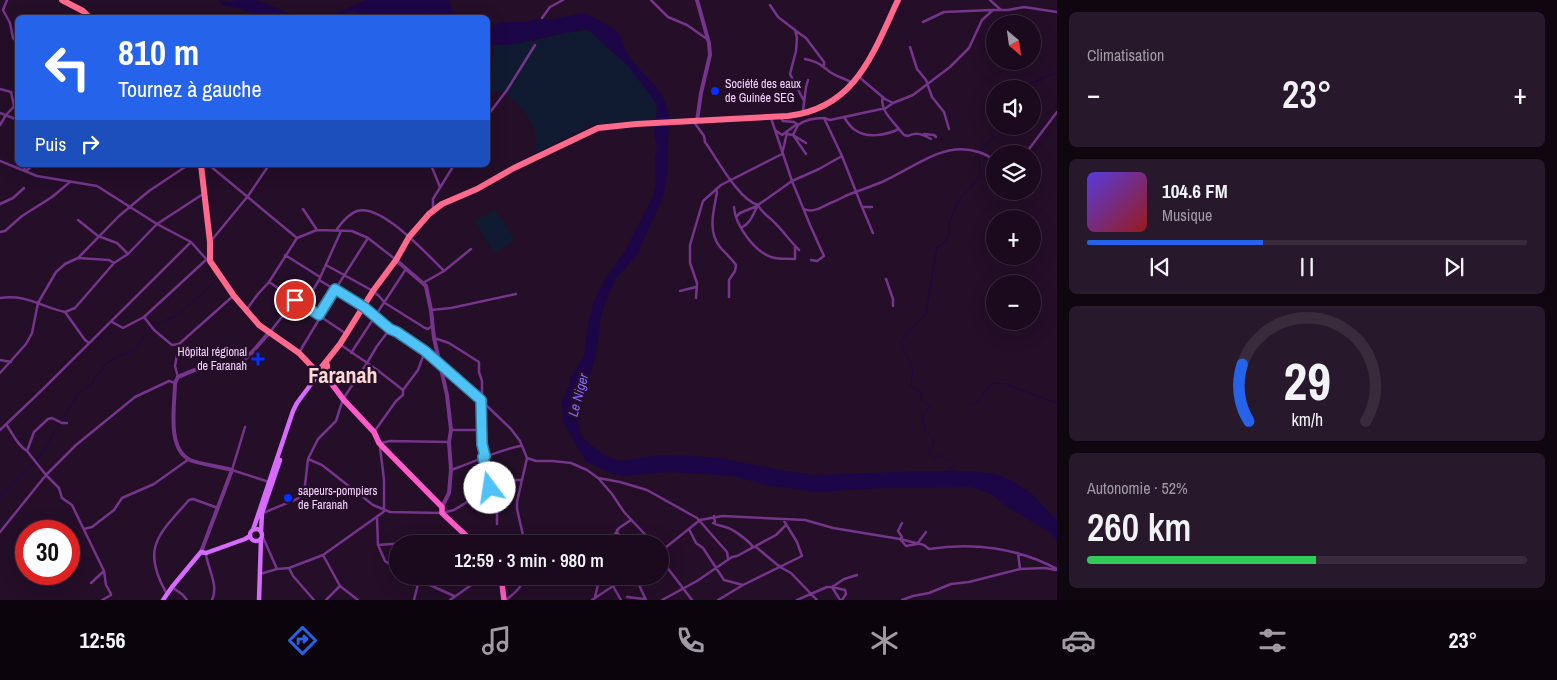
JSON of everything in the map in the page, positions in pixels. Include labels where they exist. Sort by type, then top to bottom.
[{"type":"highway","points":[[62,0],[87,15]]},
{"type":"highway","points":[[323,371],[409,237],[434,210],[514,168],[598,128],[636,124],[781,117],[821,107],[833,100],[859,77],[898,0]]},
{"type":"highway","points":[[201,167],[210,242],[209,256],[218,272],[234,296],[259,324],[323,371]]},
{"type":"highway","points":[[311,363],[323,371]]},
{"type":"main road","points":[[260,548],[253,539],[253,530],[261,513],[293,411],[323,371],[343,399],[374,432],[379,443],[419,482],[466,535]]},
{"type":"main road","points":[[260,599],[261,513]]},
{"type":"main road","points":[[253,530],[257,529],[261,535]]},
{"type":"main road","points":[[163,600],[172,587],[203,553],[261,535]]},
{"type":"main road","points":[[502,585],[505,600]]},
{"type":"street","points":[[7,0],[4,10],[15,40]]},
{"type":"street","points":[[542,18],[554,2],[562,0]]},
{"type":"street","points":[[651,0],[668,17],[695,29],[707,39]]},
{"type":"street","points":[[697,0],[710,47],[710,55],[695,121],[704,136],[704,142],[731,180],[750,203],[758,205],[764,215],[774,221],[799,250]]},
{"type":"street","points":[[990,0],[1001,10]]},
{"type":"street","points":[[770,5],[778,17],[815,49],[830,72],[845,78],[853,84]]},
{"type":"street","points":[[923,22],[944,12],[1008,10],[1024,7],[1057,12]]},
{"type":"street","points":[[696,298],[697,283],[690,263],[690,245],[703,201],[716,189],[731,180],[782,154],[787,134],[792,126],[804,121],[824,118],[830,120],[884,109],[913,95],[950,68],[969,48],[982,20],[994,10]]},
{"type":"street","points":[[795,30],[797,38],[796,51],[790,74],[804,101]]},
{"type":"street","points":[[490,112],[507,90],[535,45]]},
{"type":"street","points":[[910,47],[917,69],[928,84],[932,97],[944,112],[949,129]]},
{"type":"street","points":[[805,58],[824,65]]},
{"type":"street","points":[[859,77],[893,103]]},
{"type":"street","points":[[802,113],[808,80]]},
{"type":"street","points":[[0,89],[11,92],[14,106],[0,125]]},
{"type":"street","points":[[883,97],[884,109],[904,135],[923,134],[936,137]]},
{"type":"street","points":[[1032,145],[1057,112]]},
{"type":"street","points":[[0,113],[15,119]]},
{"type":"street","points":[[770,117],[792,181],[824,256],[817,261],[811,260]]},
{"type":"street","points":[[781,117],[783,121],[797,124]]},
{"type":"street","points":[[844,117],[856,131],[865,134],[884,135],[899,129]]},
{"type":"street","points":[[824,118],[849,171],[855,192],[873,233]]},
{"type":"street","points":[[793,135],[797,124]]},
{"type":"street","points":[[775,130],[782,136],[787,134],[793,135],[806,143]]},
{"type":"street","points":[[923,134],[931,139]]},
{"type":"street","points":[[793,135],[806,154]]},
{"type":"street","points":[[803,208],[807,211],[820,208],[881,182],[930,156],[944,151],[964,149],[986,156]]},
{"type":"street","points":[[735,218],[740,212],[758,205],[792,181],[819,170],[842,156]]},
{"type":"street","points":[[0,161],[37,176],[97,186],[157,224],[191,242],[209,256],[144,317],[124,328],[112,322]]},
{"type":"street","points":[[24,167],[25,171]]},
{"type":"street","points":[[25,171],[30,167]]},
{"type":"street","points":[[0,373],[26,344],[32,333],[38,303],[56,272],[65,264],[78,258],[119,216],[149,191],[185,167]]},
{"type":"street","points":[[212,167],[297,238]]},
{"type":"street","points":[[210,242],[248,196],[268,167]]},
{"type":"street","points":[[432,167],[440,188]]},
{"type":"street","points":[[434,210],[433,199],[453,167]]},
{"type":"street","points":[[0,231],[5,231],[22,216],[52,197],[70,182]]},
{"type":"street","points":[[0,204],[13,198],[24,188]]},
{"type":"street","points":[[716,189],[712,228],[714,239],[736,265],[735,271],[729,280],[729,296]]},
{"type":"street","points":[[66,312],[74,308],[114,263],[128,254],[157,224],[204,193]]},
{"type":"street","points":[[741,228],[750,221],[758,205]]},
{"type":"street","points":[[734,207],[735,218],[741,228],[755,245],[769,256],[784,260],[794,259],[796,254],[795,246]]},
{"type":"street","points":[[862,207],[872,207]]},
{"type":"street","points":[[303,208],[317,230]]},
{"type":"street","points":[[337,229],[350,214],[357,211],[367,210],[378,213],[409,237],[444,271]]},
{"type":"street","points":[[78,220],[98,236],[117,243],[128,254]]},
{"type":"street","points":[[247,310],[258,294],[270,282],[297,238],[317,230],[337,229],[352,231],[368,238],[426,286],[434,338],[447,395],[451,430],[449,442],[451,470],[449,493],[442,510]]},
{"type":"street","points":[[304,305],[326,265],[341,231]]},
{"type":"street","points":[[299,353],[335,289],[368,238]]},
{"type":"street","points":[[0,430],[112,322],[191,242]]},
{"type":"street","points":[[423,283],[444,271],[471,249]]},
{"type":"street","points":[[286,255],[364,307],[390,329],[425,351],[512,429],[520,441],[527,458],[526,468],[521,480],[517,509],[523,535]]},
{"type":"street","points":[[78,258],[109,260],[114,263]]},
{"type":"street","points":[[326,265],[380,296],[385,303],[425,328],[428,329],[433,326]]},
{"type":"street","points":[[351,353],[406,268]]},
{"type":"street","points":[[886,279],[893,298],[893,306]]},
{"type":"street","points":[[270,282],[346,334]]},
{"type":"street","points":[[680,291],[696,287]]},
{"type":"street","points":[[431,310],[451,308],[516,294]]},
{"type":"street","points":[[0,298],[13,296],[26,298],[66,312],[89,343]]},
{"type":"street","points":[[144,317],[172,345],[179,344],[234,296]]},
{"type":"street","points":[[178,377],[213,365],[224,368],[234,367],[270,332],[295,300]]},
{"type":"street","points":[[261,513],[297,499],[304,494],[308,459],[318,439],[336,421],[343,399],[390,329]]},
{"type":"street","points":[[434,338],[449,343],[479,362],[479,372],[482,381],[482,444],[490,488],[497,508],[497,524]]},
{"type":"street","points":[[179,344],[175,366],[178,377],[175,383],[173,427],[177,445],[190,459],[271,483]]},
{"type":"street","points":[[340,344],[403,390]]},
{"type":"street","points":[[374,432],[396,401],[403,395],[403,390],[418,370],[425,351]]},
{"type":"street","points":[[0,360],[11,362]]},
{"type":"street","points":[[0,532],[46,475],[76,444],[135,397],[168,381],[175,383]]},
{"type":"street","points":[[27,451],[34,432],[48,419],[52,418],[66,423]]},
{"type":"street","points":[[6,424],[21,448],[27,451],[46,475],[60,488],[62,498],[72,505],[104,571],[106,585],[111,594],[102,600]]},
{"type":"street","points":[[212,600],[215,593],[214,581],[210,575],[203,553],[245,427]]},
{"type":"street","points":[[451,430],[482,430]]},
{"type":"street","points":[[260,574],[289,568],[323,555],[377,518],[384,510],[384,480],[379,443],[390,441],[449,442]]},
{"type":"street","points":[[451,470],[484,457],[521,446]]},
{"type":"street","points":[[527,458],[536,461],[571,463],[587,470],[598,478],[645,535]]},
{"type":"street","points":[[84,529],[92,527],[114,510],[122,498],[154,484],[190,459]]},
{"type":"street","points":[[308,459],[322,465],[373,505],[390,512],[458,509],[490,488],[509,480],[521,480]]},
{"type":"street","points":[[598,478],[647,490],[700,520],[727,552],[728,559]]},
{"type":"street","points":[[167,594],[154,565],[153,553],[157,541],[168,522],[188,500],[193,499],[218,508]]},
{"type":"street","points":[[714,516],[714,524]]},
{"type":"street","points":[[669,545],[700,520],[714,516],[805,520],[833,528],[900,539],[930,548],[972,546],[1018,553],[1039,559],[1057,570]]},
{"type":"street","points":[[377,518],[378,545],[385,561],[389,564]]},
{"type":"street","points":[[718,600],[743,585],[802,556],[797,542],[783,519]]},
{"type":"street","points":[[614,535],[619,528],[631,520]]},
{"type":"street","points":[[900,539],[902,537],[898,531],[902,523]]},
{"type":"street","points":[[706,527],[714,524],[727,527],[746,538],[754,547],[791,573],[817,600]]},
{"type":"street","points":[[662,600],[728,559],[776,535],[786,525]]},
{"type":"street","points":[[688,529],[696,543],[703,548],[724,580],[743,585]]},
{"type":"street","points":[[617,530],[618,535]]},
{"type":"street","points":[[917,544],[926,532]]},
{"type":"street","points":[[261,535],[277,569]]},
{"type":"street","points":[[378,545],[389,544]]},
{"type":"street","points":[[1018,553],[1020,568]]},
{"type":"street","points":[[323,555],[340,586],[358,600]]},
{"type":"street","points":[[289,568],[293,576],[314,600]]},
{"type":"street","points":[[902,600],[929,593],[952,584],[969,582],[1020,568],[1057,570]]},
{"type":"street","points":[[91,583],[104,571]]},
{"type":"street","points":[[669,571],[692,600]]},
{"type":"street","points":[[832,587],[844,579],[857,575]]},
{"type":"street","points":[[414,600],[418,585]]},
{"type":"street","points":[[433,585],[454,596]]},
{"type":"street","points":[[450,600],[470,585]]},
{"type":"street","points":[[505,600],[521,585]]},
{"type":"street","points":[[595,597],[598,585]]},
{"type":"street","points":[[639,585],[646,600]]},
{"type":"street","points":[[326,600],[340,586]]},
{"type":"street","points":[[592,600],[613,586],[621,600]]},
{"type":"street","points":[[172,587],[187,600]]},
{"type":"street","points":[[799,600],[827,587],[832,587],[840,587],[846,591],[845,598],[841,600],[832,587]]},
{"type":"street","points":[[627,597],[646,600]]},
{"type":"shaded area","points":[[584,30],[592,32],[595,37],[629,67],[653,99],[657,110],[656,120],[596,124],[536,153],[537,143],[533,125],[523,110],[502,91],[490,93],[495,45],[517,44]]},
{"type":"shaded area","points":[[495,209],[515,240],[494,253],[475,221]]},
{"type":"water","points":[[218,0],[234,3],[235,1],[228,0],[255,0],[294,15],[256,15],[242,9],[223,5]]},
{"type":"water","points":[[366,0],[449,0],[452,10],[459,15],[432,15],[428,13],[424,15],[352,15],[355,11],[346,15],[332,15]]},
{"type":"water","name":"Le Niger","points":[[583,13],[606,24],[619,34],[629,56],[659,91],[669,116],[667,175],[663,197],[636,256],[617,277],[606,299],[600,320],[593,365],[579,407],[578,427],[582,438],[604,455],[620,461],[660,455],[691,456],[719,458],[815,475],[930,471],[969,471],[995,474],[1013,481],[1032,494],[1057,521],[1057,540],[1049,532],[1006,506],[990,493],[971,487],[883,488],[817,492],[766,485],[734,476],[670,472],[623,476],[607,472],[586,461],[563,422],[562,401],[569,386],[570,378],[584,356],[589,319],[595,299],[604,281],[625,251],[653,196],[656,184],[655,159],[657,148],[654,132],[657,110],[656,103],[629,67],[589,30],[516,44],[490,44],[490,26],[503,22],[526,22],[536,19],[549,20]]},
{"type":"waterway","points":[[1039,80],[1057,72]]},
{"type":"waterway","points":[[948,472],[950,468],[956,465],[952,461],[947,461],[941,455],[934,459],[930,455],[929,450],[934,444],[933,439],[925,430],[922,416],[930,406],[922,401],[920,391],[911,386],[913,368],[900,342],[926,313],[937,247],[944,243],[950,232],[949,223],[959,200],[980,176],[979,150],[996,135]]},
{"type":"waterway","points":[[0,497],[38,459],[78,394],[93,383],[94,378],[101,372],[104,365],[119,356],[135,350],[149,329],[178,315],[213,284]]},
{"type":"waterway","points":[[970,406],[979,400],[990,384],[998,383],[1007,384],[1057,403]]},
{"type":"place","name":"Société des eaux de Guinée SEG","points":[[715,91]]},
{"type":"place","name":"Hôpital régional de Faranah","points":[[258,359]]},
{"type":"place","name":"sapeurs-pompiers de Faranah","points":[[288,498]]},
{"type":"district","name":"Faranah","points":[[343,375]]},
{"type":"route","points":[[295,300],[319,315],[335,289],[364,307],[390,329],[425,351],[481,400],[482,444],[485,456],[483,457],[490,488]]}]
